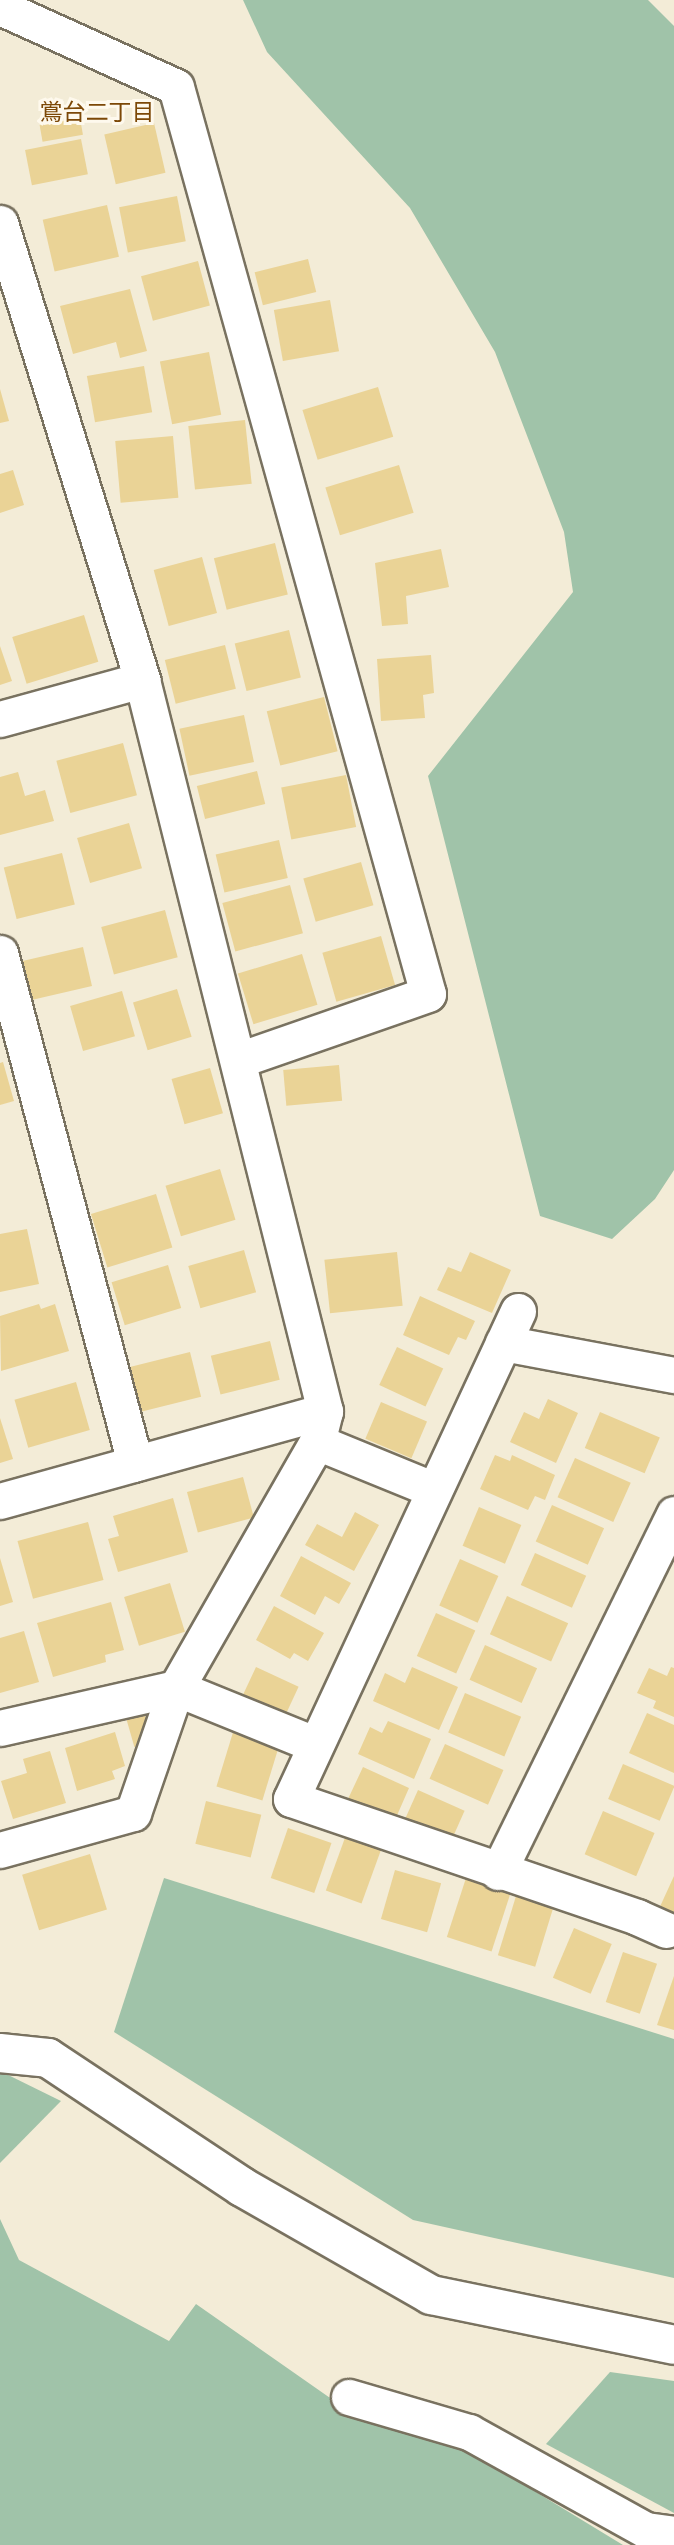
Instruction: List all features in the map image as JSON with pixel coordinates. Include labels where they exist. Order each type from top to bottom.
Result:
[{"type":"street","points":[[0,7],[176,86],[428,994],[239,1060]]},
{"type":"street","points":[[0,223],[142,680],[239,1060],[321,1427],[176,1689],[133,1813],[0,1850]]},
{"type":"street","points":[[0,719],[142,680]]},
{"type":"street","points":[[0,953],[135,1463]]},
{"type":"street","points":[[518,1311],[432,1489],[291,1799],[498,1872],[638,1917],[666,1930]]},
{"type":"street","points":[[503,1343],[674,1375]]},
{"type":"street","points":[[0,1502],[135,1463],[321,1427],[432,1489]]},
{"type":"street","points":[[498,1872],[674,1514]]},
{"type":"street","points":[[0,1728],[176,1689],[314,1744]]},
{"type":"street","points":[[0,2053],[48,2058],[242,2187],[431,2295],[674,2345]]},
{"type":"street","points":[[349,2396],[469,2432],[646,2530],[674,2534]]},
{"type":"green space","points":[[243,0],[648,0],[674,26],[674,1170],[655,1199],[612,1239],[540,1216],[428,776],[573,592],[564,532],[495,352],[410,208],[267,52]]},
{"type":"green space","points":[[164,1878],[674,2039],[674,2278],[413,2220],[114,2032]]},
{"type":"green space","points":[[0,2071],[61,2101],[0,2163]]},
{"type":"green space","points":[[0,2219],[19,2260],[169,2341],[196,2304],[343,2407],[472,2453],[623,2545],[0,2545]]},
{"type":"green space","points":[[610,2372],[674,2381],[674,2513],[546,2444]]},
{"type":"building","points":[[80,118],[83,135],[43,142],[40,125]]},
{"type":"building","points":[[154,123],[165,173],[116,184],[104,134]]},
{"type":"building","points":[[81,139],[88,174],[32,185],[25,150]]},
{"type":"building","points":[[177,196],[186,241],[128,252],[119,207]]},
{"type":"building","points":[[107,205],[119,257],[55,271],[43,220]]},
{"type":"building","points":[[308,259],[316,292],[263,305],[255,272]]},
{"type":"building","points":[[198,261],[210,305],[153,321],[141,276]]},
{"type":"building","points":[[130,289],[147,351],[120,358],[116,342],[73,354],[60,306]]},
{"type":"building","points":[[330,300],[339,351],[283,361],[274,310]]},
{"type":"building","points":[[209,352],[221,415],[172,424],[160,362]]},
{"type":"building","points":[[144,366],[152,412],[95,422],[87,376]]},
{"type":"building","points":[[378,387],[393,437],[318,460],[302,410]]},
{"type":"building","points":[[0,389],[9,421],[0,423]]},
{"type":"building","points":[[245,420],[252,484],[195,490],[188,426]]},
{"type":"building","points":[[173,436],[178,498],[121,503],[115,441]]},
{"type":"building","points":[[399,465],[414,513],[340,535],[325,488]]},
{"type":"building","points":[[13,470],[24,505],[0,513],[0,474]]},
{"type":"building","points":[[275,543],[288,594],[227,610],[214,558]]},
{"type":"building","points":[[441,549],[449,587],[406,596],[408,624],[382,626],[375,563]]},
{"type":"building","points":[[202,557],[217,613],[169,626],[154,570]]},
{"type":"building","points":[[84,615],[98,662],[27,684],[12,637]]},
{"type":"building","points":[[289,630],[301,678],[247,691],[235,644]]},
{"type":"building","points":[[225,645],[236,689],[176,704],[165,660]]},
{"type":"building","points":[[0,646],[12,681],[0,685]]},
{"type":"building","points":[[431,655],[434,693],[423,695],[425,718],[381,721],[377,659]]},
{"type":"building","points":[[324,697],[338,751],[280,766],[267,711]]},
{"type":"building","points":[[244,715],[254,762],[189,776],[179,729]]},
{"type":"building","points":[[123,743],[137,795],[70,813],[56,761]]},
{"type":"building","points":[[257,771],[265,804],[205,819],[197,786]]},
{"type":"building","points":[[18,772],[25,796],[45,790],[54,821],[0,835],[0,777]]},
{"type":"building","points":[[346,775],[356,827],[291,840],[281,788]]},
{"type":"building","points":[[129,823],[142,868],[90,883],[77,838]]},
{"type":"building","points":[[279,840],[288,878],[224,893],[216,855]]},
{"type":"building","points":[[62,853],[75,904],[17,919],[4,868]]},
{"type":"building","points":[[361,862],[373,905],[316,922],[303,879]]},
{"type":"building","points":[[290,885],[303,933],[235,951],[222,903]]},
{"type":"building","points":[[165,910],[178,957],[114,974],[101,927]]},
{"type":"building","points":[[381,936],[395,985],[336,1002],[322,953]]},
{"type":"building","points":[[83,947],[92,986],[32,1000],[23,961]]},
{"type":"building","points":[[302,954],[317,1005],[253,1024],[238,974]]},
{"type":"building","points":[[177,989],[192,1037],[148,1050],[133,1002]]},
{"type":"building","points":[[122,991],[135,1036],[83,1051],[70,1006]]},
{"type":"building","points":[[3,1062],[14,1101],[0,1105],[0,1063]]},
{"type":"building","points":[[339,1065],[342,1101],[286,1106],[283,1070]]},
{"type":"building","points":[[210,1068],[223,1113],[185,1124],[172,1079]]},
{"type":"building","points":[[220,1169],[235,1220],[181,1236],[165,1186]]},
{"type":"building","points":[[156,1194],[172,1248],[107,1267],[91,1214]]},
{"type":"building","points":[[27,1229],[39,1284],[0,1292],[0,1234]]},
{"type":"building","points":[[244,1250],[256,1292],[200,1308],[188,1266]]},
{"type":"building","points":[[397,1252],[403,1306],[330,1313],[324,1260]]},
{"type":"building","points":[[470,1252],[511,1270],[492,1313],[437,1290],[448,1267],[461,1272]]},
{"type":"building","points":[[168,1265],[181,1308],[125,1325],[112,1282]]},
{"type":"building","points":[[420,1296],[475,1321],[466,1340],[458,1337],[449,1355],[403,1335]]},
{"type":"building","points":[[39,1304],[41,1309],[55,1304],[69,1351],[1,1371],[0,1316]]},
{"type":"building","points":[[270,1341],[280,1380],[220,1395],[211,1356]]},
{"type":"building","points":[[397,1347],[443,1369],[425,1407],[379,1385]]},
{"type":"building","points":[[190,1352],[201,1397],[141,1412],[130,1367]]},
{"type":"building","points":[[76,1382],[90,1430],[28,1448],[14,1400]]},
{"type":"building","points":[[548,1399],[578,1413],[556,1463],[510,1442],[524,1412],[539,1419]]},
{"type":"building","points":[[381,1402],[427,1422],[411,1458],[365,1439]]},
{"type":"building","points":[[600,1412],[660,1437],[645,1473],[585,1448]]},
{"type":"building","points":[[0,1418],[13,1459],[0,1463]]},
{"type":"building","points":[[495,1455],[510,1461],[512,1455],[555,1475],[545,1500],[535,1496],[528,1510],[480,1489]]},
{"type":"building","points":[[575,1458],[631,1483],[613,1522],[558,1497]]},
{"type":"building","points":[[243,1477],[254,1518],[198,1533],[187,1492]]},
{"type":"building","points":[[173,1498],[188,1552],[118,1572],[108,1539],[119,1536],[113,1516]]},
{"type":"building","points":[[552,1505],[604,1528],[588,1565],[536,1542]]},
{"type":"building","points":[[479,1507],[521,1525],[505,1564],[463,1546]]},
{"type":"building","points":[[355,1512],[379,1525],[354,1571],[305,1545],[317,1524],[342,1537]]},
{"type":"building","points":[[88,1522],[104,1580],[33,1599],[17,1541]]},
{"type":"building","points":[[535,1553],[586,1576],[572,1608],[521,1585]]},
{"type":"building","points":[[301,1556],[351,1583],[339,1604],[325,1596],[315,1615],[280,1596]]},
{"type":"building","points":[[0,1558],[13,1602],[0,1606]]},
{"type":"building","points":[[460,1559],[498,1576],[478,1623],[439,1606]]},
{"type":"building","points":[[170,1583],[185,1632],[139,1646],[124,1597]]},
{"type":"building","points":[[507,1596],[568,1623],[551,1662],[490,1634]]},
{"type":"building","points":[[111,1602],[124,1650],[105,1655],[106,1662],[53,1677],[37,1623]]},
{"type":"building","points":[[274,1606],[324,1633],[308,1661],[294,1653],[290,1659],[256,1640]]},
{"type":"building","points":[[436,1613],[475,1630],[456,1673],[417,1656]]},
{"type":"building","points":[[24,1631],[39,1682],[0,1693],[0,1638]]},
{"type":"building","points":[[485,1645],[537,1668],[522,1703],[470,1680]]},
{"type":"building","points":[[256,1667],[299,1687],[282,1722],[240,1702]]},
{"type":"building","points":[[412,1667],[458,1687],[439,1730],[373,1701],[385,1673],[405,1683]]},
{"type":"building","points":[[671,1667],[674,1668],[674,1717],[653,1708],[656,1701],[637,1693],[649,1668],[667,1676]]},
{"type":"building","points":[[465,1693],[521,1717],[504,1756],[448,1733]]},
{"type":"building","points":[[143,1708],[153,1742],[134,1747],[125,1713]]},
{"type":"building","points":[[647,1713],[674,1725],[674,1773],[629,1753]]},
{"type":"building","points":[[388,1721],[431,1739],[414,1779],[358,1754],[370,1727],[382,1733]]},
{"type":"building","points":[[234,1729],[280,1743],[262,1800],[216,1786]]},
{"type":"building","points":[[115,1732],[125,1766],[112,1771],[115,1779],[77,1791],[65,1748]]},
{"type":"building","points":[[445,1744],[503,1770],[488,1805],[430,1779]]},
{"type":"building","points":[[50,1751],[66,1803],[13,1819],[1,1781],[27,1773],[23,1759]]},
{"type":"building","points":[[623,1764],[674,1786],[660,1821],[608,1799]]},
{"type":"building","points":[[363,1767],[409,1788],[395,1820],[349,1811],[353,1801],[348,1799]]},
{"type":"building","points":[[418,1790],[465,1811],[450,1843],[404,1822]]},
{"type":"building","points":[[206,1801],[261,1815],[251,1857],[195,1844]]},
{"type":"building","points":[[603,1811],[655,1833],[636,1876],[585,1854]]},
{"type":"building","points":[[288,1828],[331,1843],[314,1893],[271,1878]]},
{"type":"building","points":[[346,1835],[382,1848],[362,1903],[326,1890]]},
{"type":"building","points":[[90,1854],[107,1909],[39,1930],[22,1875]]},
{"type":"building","points":[[395,1870],[441,1883],[427,1932],[381,1919]]},
{"type":"building","points":[[674,1876],[674,1918],[658,1911]]},
{"type":"building","points":[[466,1878],[511,1893],[492,1951],[447,1937]]},
{"type":"building","points":[[516,1896],[553,1907],[535,1967],[498,1955]]},
{"type":"building","points":[[574,1928],[612,1944],[591,1994],[553,1978]]},
{"type":"building","points":[[623,1952],[657,1964],[640,2014],[606,2002]]},
{"type":"building","points":[[674,1976],[674,2030],[657,2025]]},
{"type":"district","name":"鴬台二丁目","points":[[97,112]]}]
